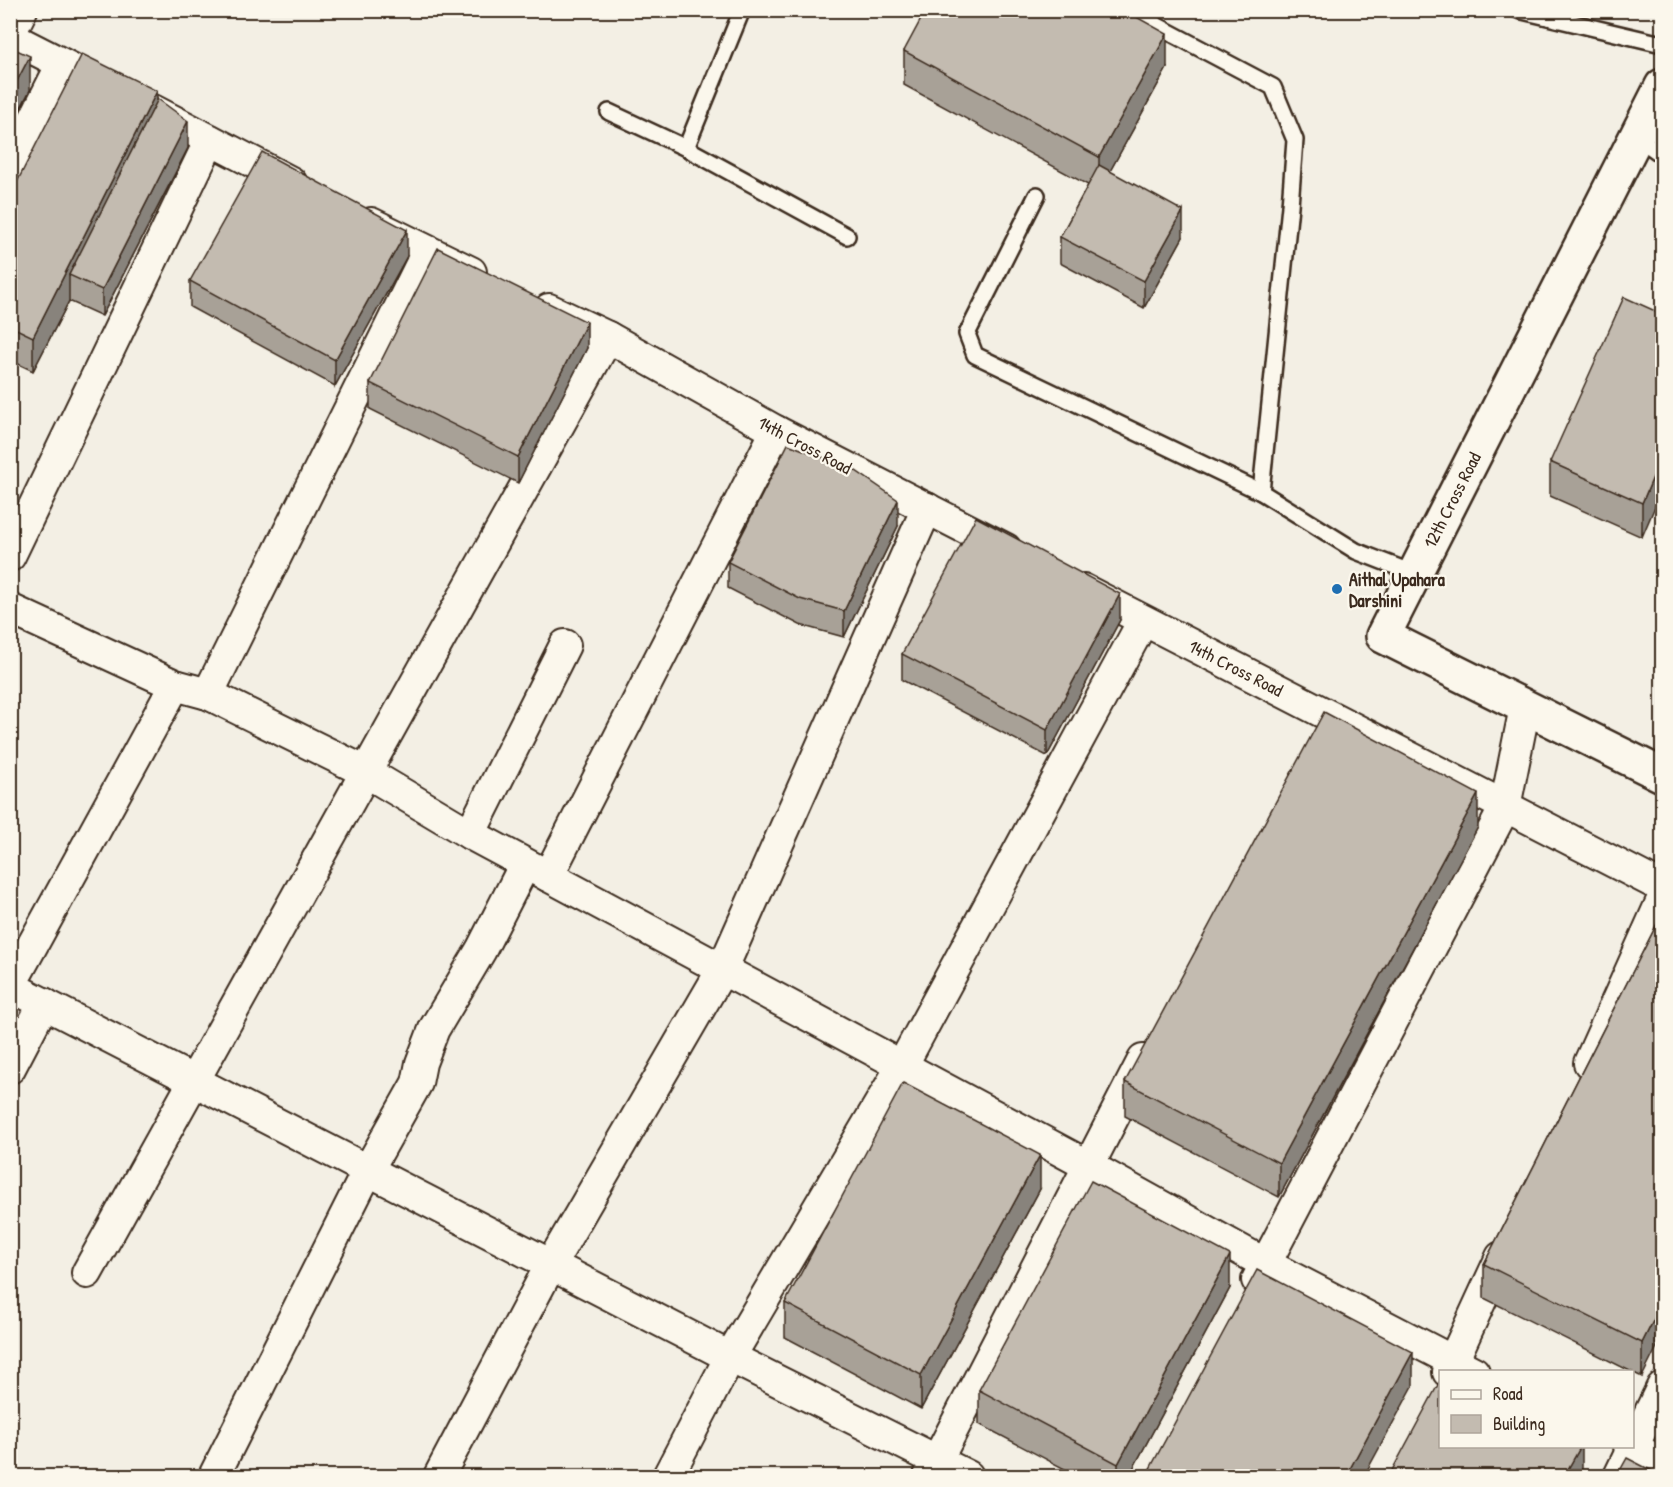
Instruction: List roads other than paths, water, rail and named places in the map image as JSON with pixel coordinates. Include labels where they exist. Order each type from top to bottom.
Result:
[{"type":"street","points":[[22,10],[10,36],[313,193]]},
{"type":"street","points":[[10,167],[62,64]]},
{"type":"street","name":"12th Cross Road","points":[[1662,86],[1650,146],[1414,574],[1383,636],[1662,775]]},
{"type":"street","points":[[10,556],[210,140]]},
{"type":"street","points":[[344,209],[491,282]]},
{"type":"street","points":[[208,694],[427,252]]},
{"type":"street","name":"14th Cross Road","points":[[523,297],[608,337],[776,430],[1030,562]]},
{"type":"street","points":[[87,1273],[608,337]]},
{"type":"street","points":[[214,1476],[368,1170],[417,1083],[421,1063],[434,1029],[482,950],[537,870],[776,430]]},
{"type":"street","points":[[439,1476],[550,1264],[722,970],[927,508]]},
{"type":"street","name":"14th Cross Road","points":[[1061,578],[1143,621],[1318,723],[1505,807],[1662,887]]},
{"type":"street","points":[[10,609],[175,686],[208,694],[366,772],[470,834],[1089,1166],[1266,1264],[1439,1370]]},
{"type":"street","points":[[668,1476],[730,1357],[902,1066],[1143,621]]},
{"type":"street","points":[[470,834],[565,645]]},
{"type":"street","points":[[175,686],[10,986],[730,1357],[933,1469],[968,1476]]},
{"type":"street","points":[[1244,1306],[1505,807],[1525,707]]},
{"type":"street","points":[[1580,1082],[1662,900]]},
{"type":"street","points":[[10,1068],[44,1003]]},
{"type":"street","points":[[933,1469],[1154,1039]]},
{"type":"street","points":[[1453,1370],[1512,1233]]},
{"type":"street","points":[[1634,1442],[1662,1387]]},
{"type":"street","points":[[1619,1476],[1631,1448],[1662,1462]]},
{"type":"lane","points":[[686,148],[742,10]]},
{"type":"lane","points":[[1518,10],[1662,44]]},
{"type":"lane","points":[[1137,15],[1273,87],[1295,140],[1262,492]]},
{"type":"lane","points":[[609,112],[686,148],[847,236]]},
{"type":"lane","points":[[1037,195],[967,334],[975,355],[1262,492],[1356,551],[1414,574]]},
{"type":"place","name":"Aithal Upahara Darshini","points":[[1337,589]]}]
